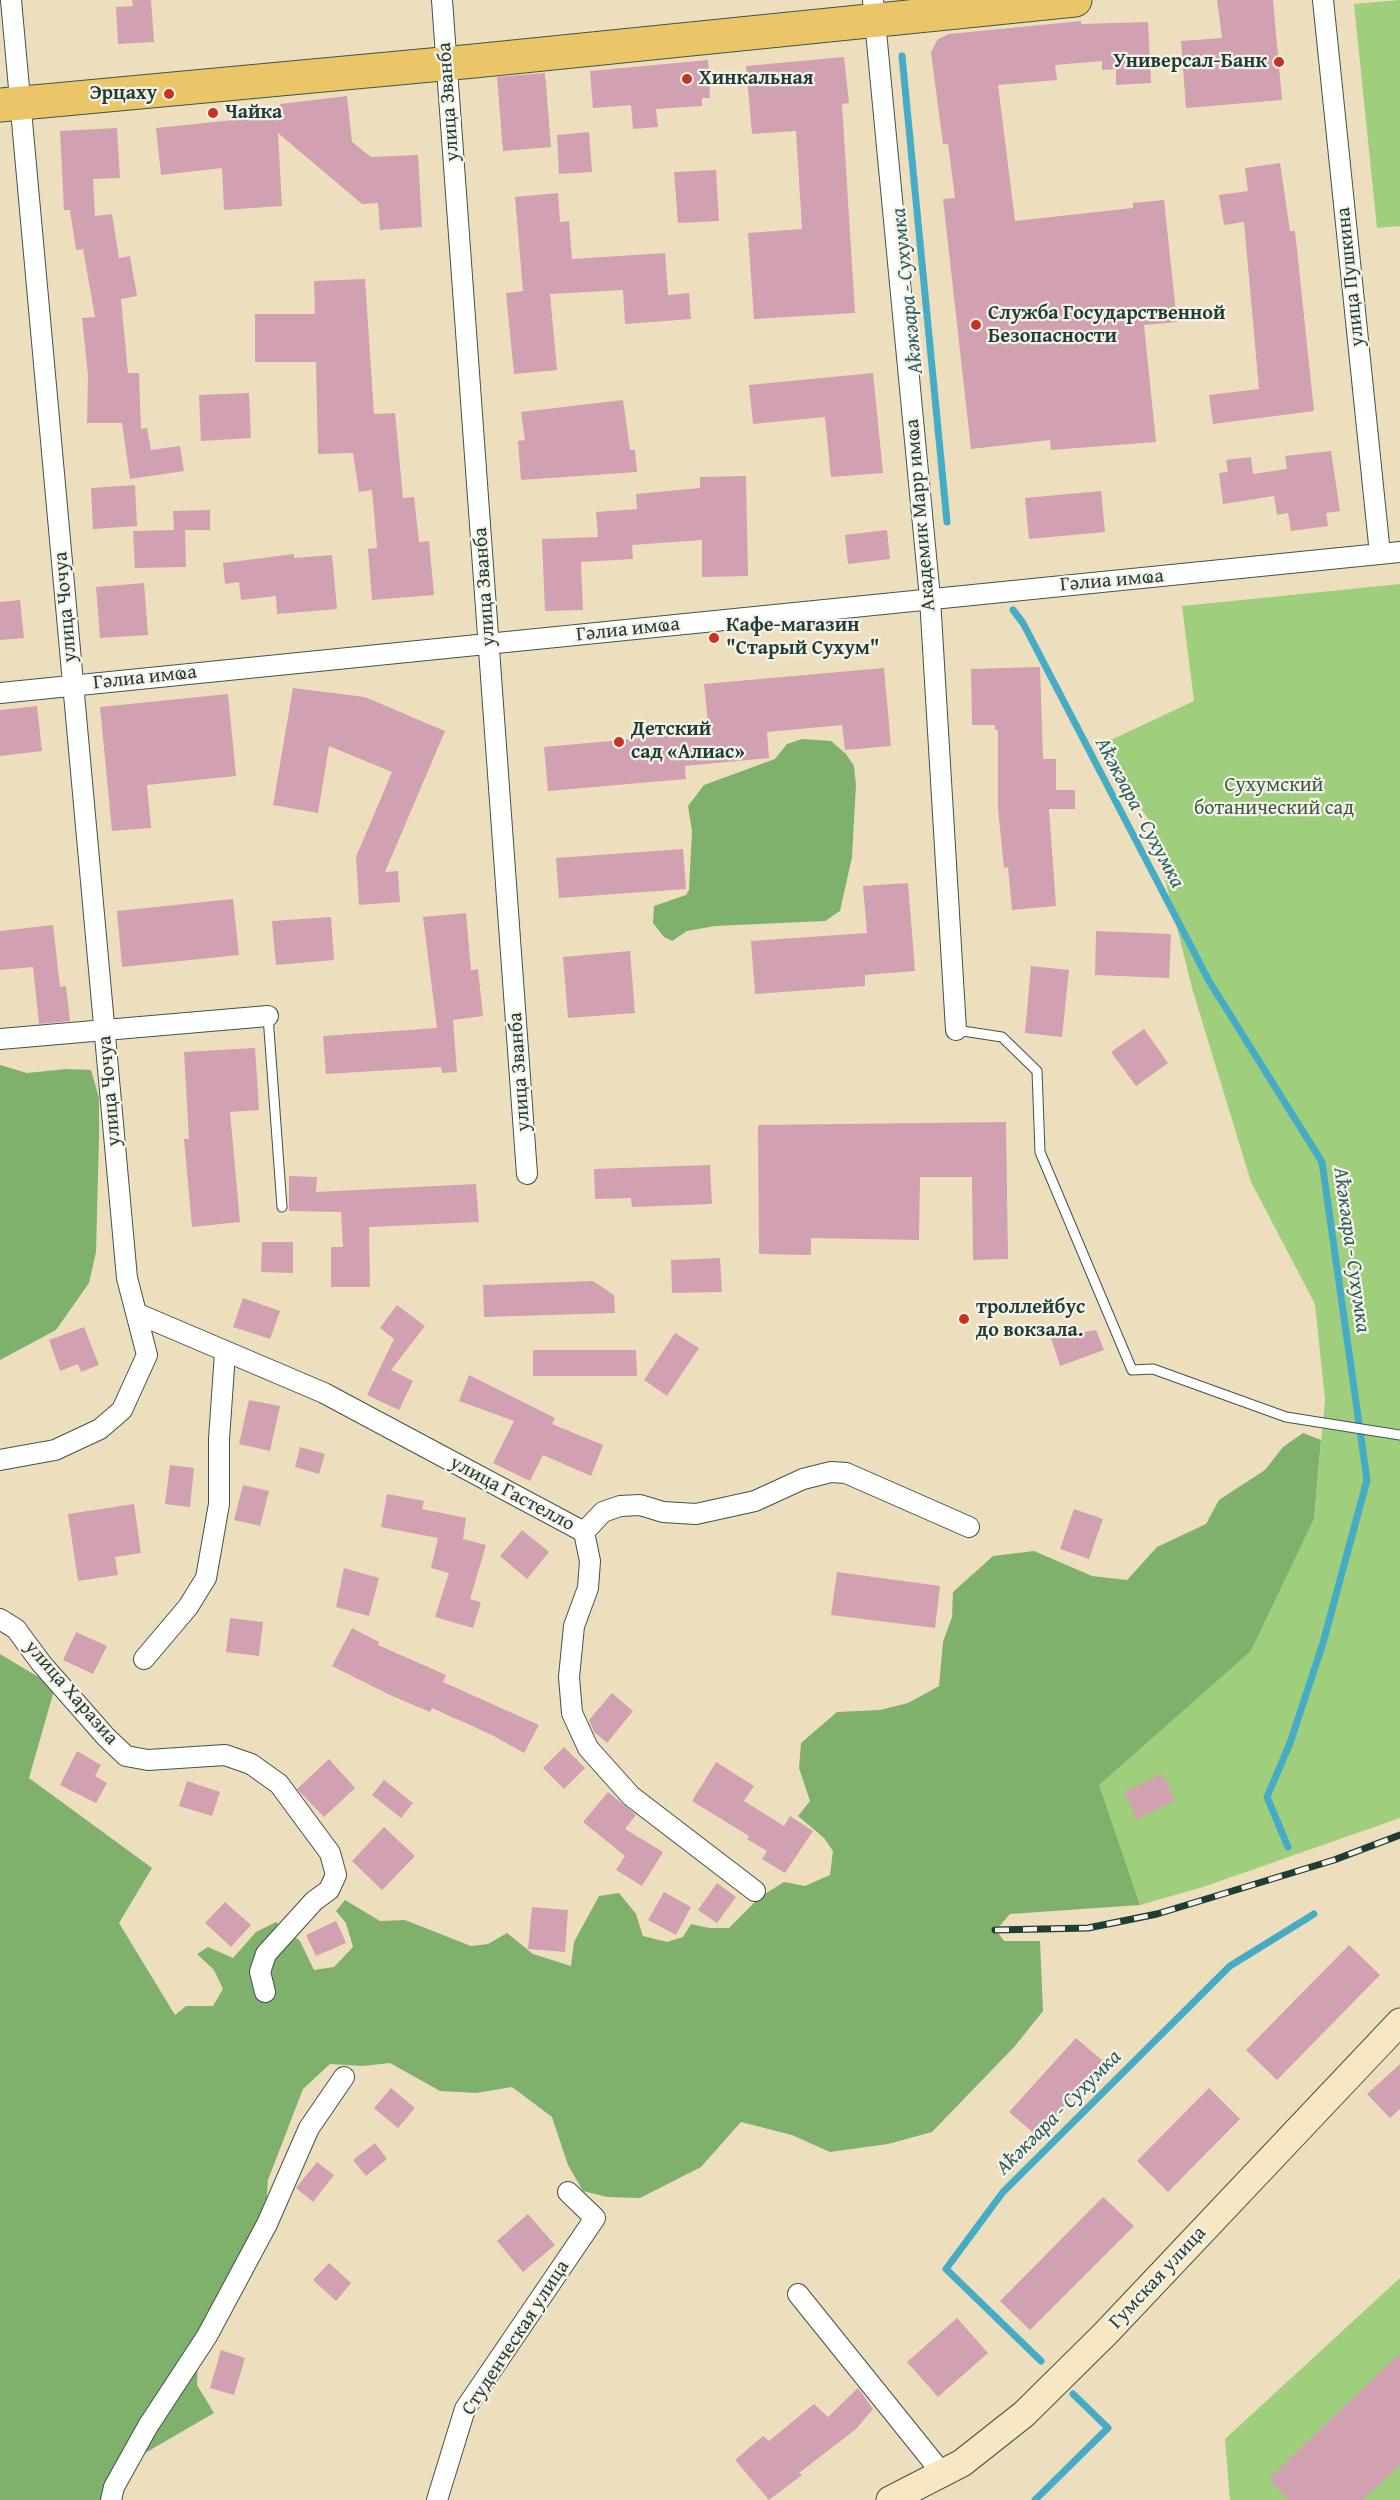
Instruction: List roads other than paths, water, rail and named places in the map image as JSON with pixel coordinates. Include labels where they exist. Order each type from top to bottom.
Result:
[{"type":"highway","points":[[10,104],[446,63],[874,10],[1075,0]]},
{"type":"street","name":"улица Чочуа","points":[[0,1460],[55,1450],[100,1429],[122,1410],[147,1355],[127,1278],[74,686],[10,104],[11,0]]},
{"type":"street","name":"улица Званба","points":[[442,0],[527,1174]]},
{"type":"street","name":"улица Пушкина","points":[[1323,0],[1380,554]]},
{"type":"street","name":"Академик Марр имҩа","points":[[874,10],[930,598],[956,1030]]},
{"type":"street","name":"Гәлиа имҩа","points":[[0,693],[1400,552]]},
{"type":"street","points":[[0,1039],[268,1016]]},
{"type":"street","name":"улица Гастелло","points":[[136,1313],[225,1353],[324,1393],[584,1532],[590,1561],[588,1588],[574,1626],[568,1677],[572,1713],[588,1748],[632,1796],[755,1891]]},
{"type":"street","points":[[144,1659],[188,1607],[206,1578],[219,1504],[219,1439],[225,1353]]},
{"type":"street","points":[[584,1532],[603,1512],[620,1506],[640,1505],[663,1512],[696,1514],[755,1500],[803,1479],[831,1472],[846,1473],[969,1527]]},
{"type":"street","name":"улица Харазиа","points":[[0,1619],[16,1629],[41,1663],[106,1737],[126,1756],[148,1760],[225,1755],[251,1764],[279,1785],[330,1853],[336,1875],[329,1890],[314,1900],[266,1953],[260,1972],[265,1992]]},
{"type":"street","name":"Гумская улица","points":[[890,2500],[962,2463],[1024,2414],[1105,2334],[1400,2022]]},
{"type":"street","points":[[111,2500],[114,2487],[148,2426],[207,2336],[267,2224],[309,2128],[344,2077]]},
{"type":"street","name":"Студенческая улица","points":[[437,2500],[465,2409],[595,2218],[568,2192]]},
{"type":"street","points":[[798,2294],[942,2473]]},
{"type":"lane","points":[[268,1016],[282,1207]]},
{"type":"lane","points":[[956,1030],[1002,1037],[1036,1071],[1040,1152],[1132,1370],[1153,1370],[1286,1417],[1400,1435]]},
{"type":"waterway","name":"Аҟәкәара - Сухумка","points":[[902,56],[947,522]]},
{"type":"waterway","name":"Аҟәкәара - Сухумка","points":[[1013,610],[1023,623],[1209,981],[1322,1162],[1367,1480],[1323,1643],[1290,1743],[1267,1797],[1288,1847]]},
{"type":"waterway","name":"Аҟәкәара - Сухумка","points":[[1041,2361],[946,2269],[1003,2192],[1230,1966],[1314,1914]]},
{"type":"waterway","name":"Аҟәкәара - Сухумка","points":[[1035,2500],[1108,2428],[1073,2394]]},
{"type":"railway","points":[[995,1930],[1088,1928],[1157,1914],[1334,1860],[1400,1835]]},
{"type":"place","name":"Универсал-Банк","points":[[1279,62]]},
{"type":"place","name":"Хинкальная","points":[[687,79]]},
{"type":"place","name":"Эрцаху","points":[[169,94]]},
{"type":"place","name":"Чайка","points":[[213,113]]},
{"type":"place","name":"Служба Государственной Безопасности","points":[[976,325]]},
{"type":"place","name":"Кафе-магазин \"Старый Сухум\"","points":[[714,638]]},
{"type":"place","name":"Детский сад «Алиас»","points":[[619,742]]},
{"type":"place","name":"троллейбус до вокзала.","points":[[964,1319]]},
{"type":"park label","name":"Сухумский ботанический сад","points":[[1274,798]]}]
